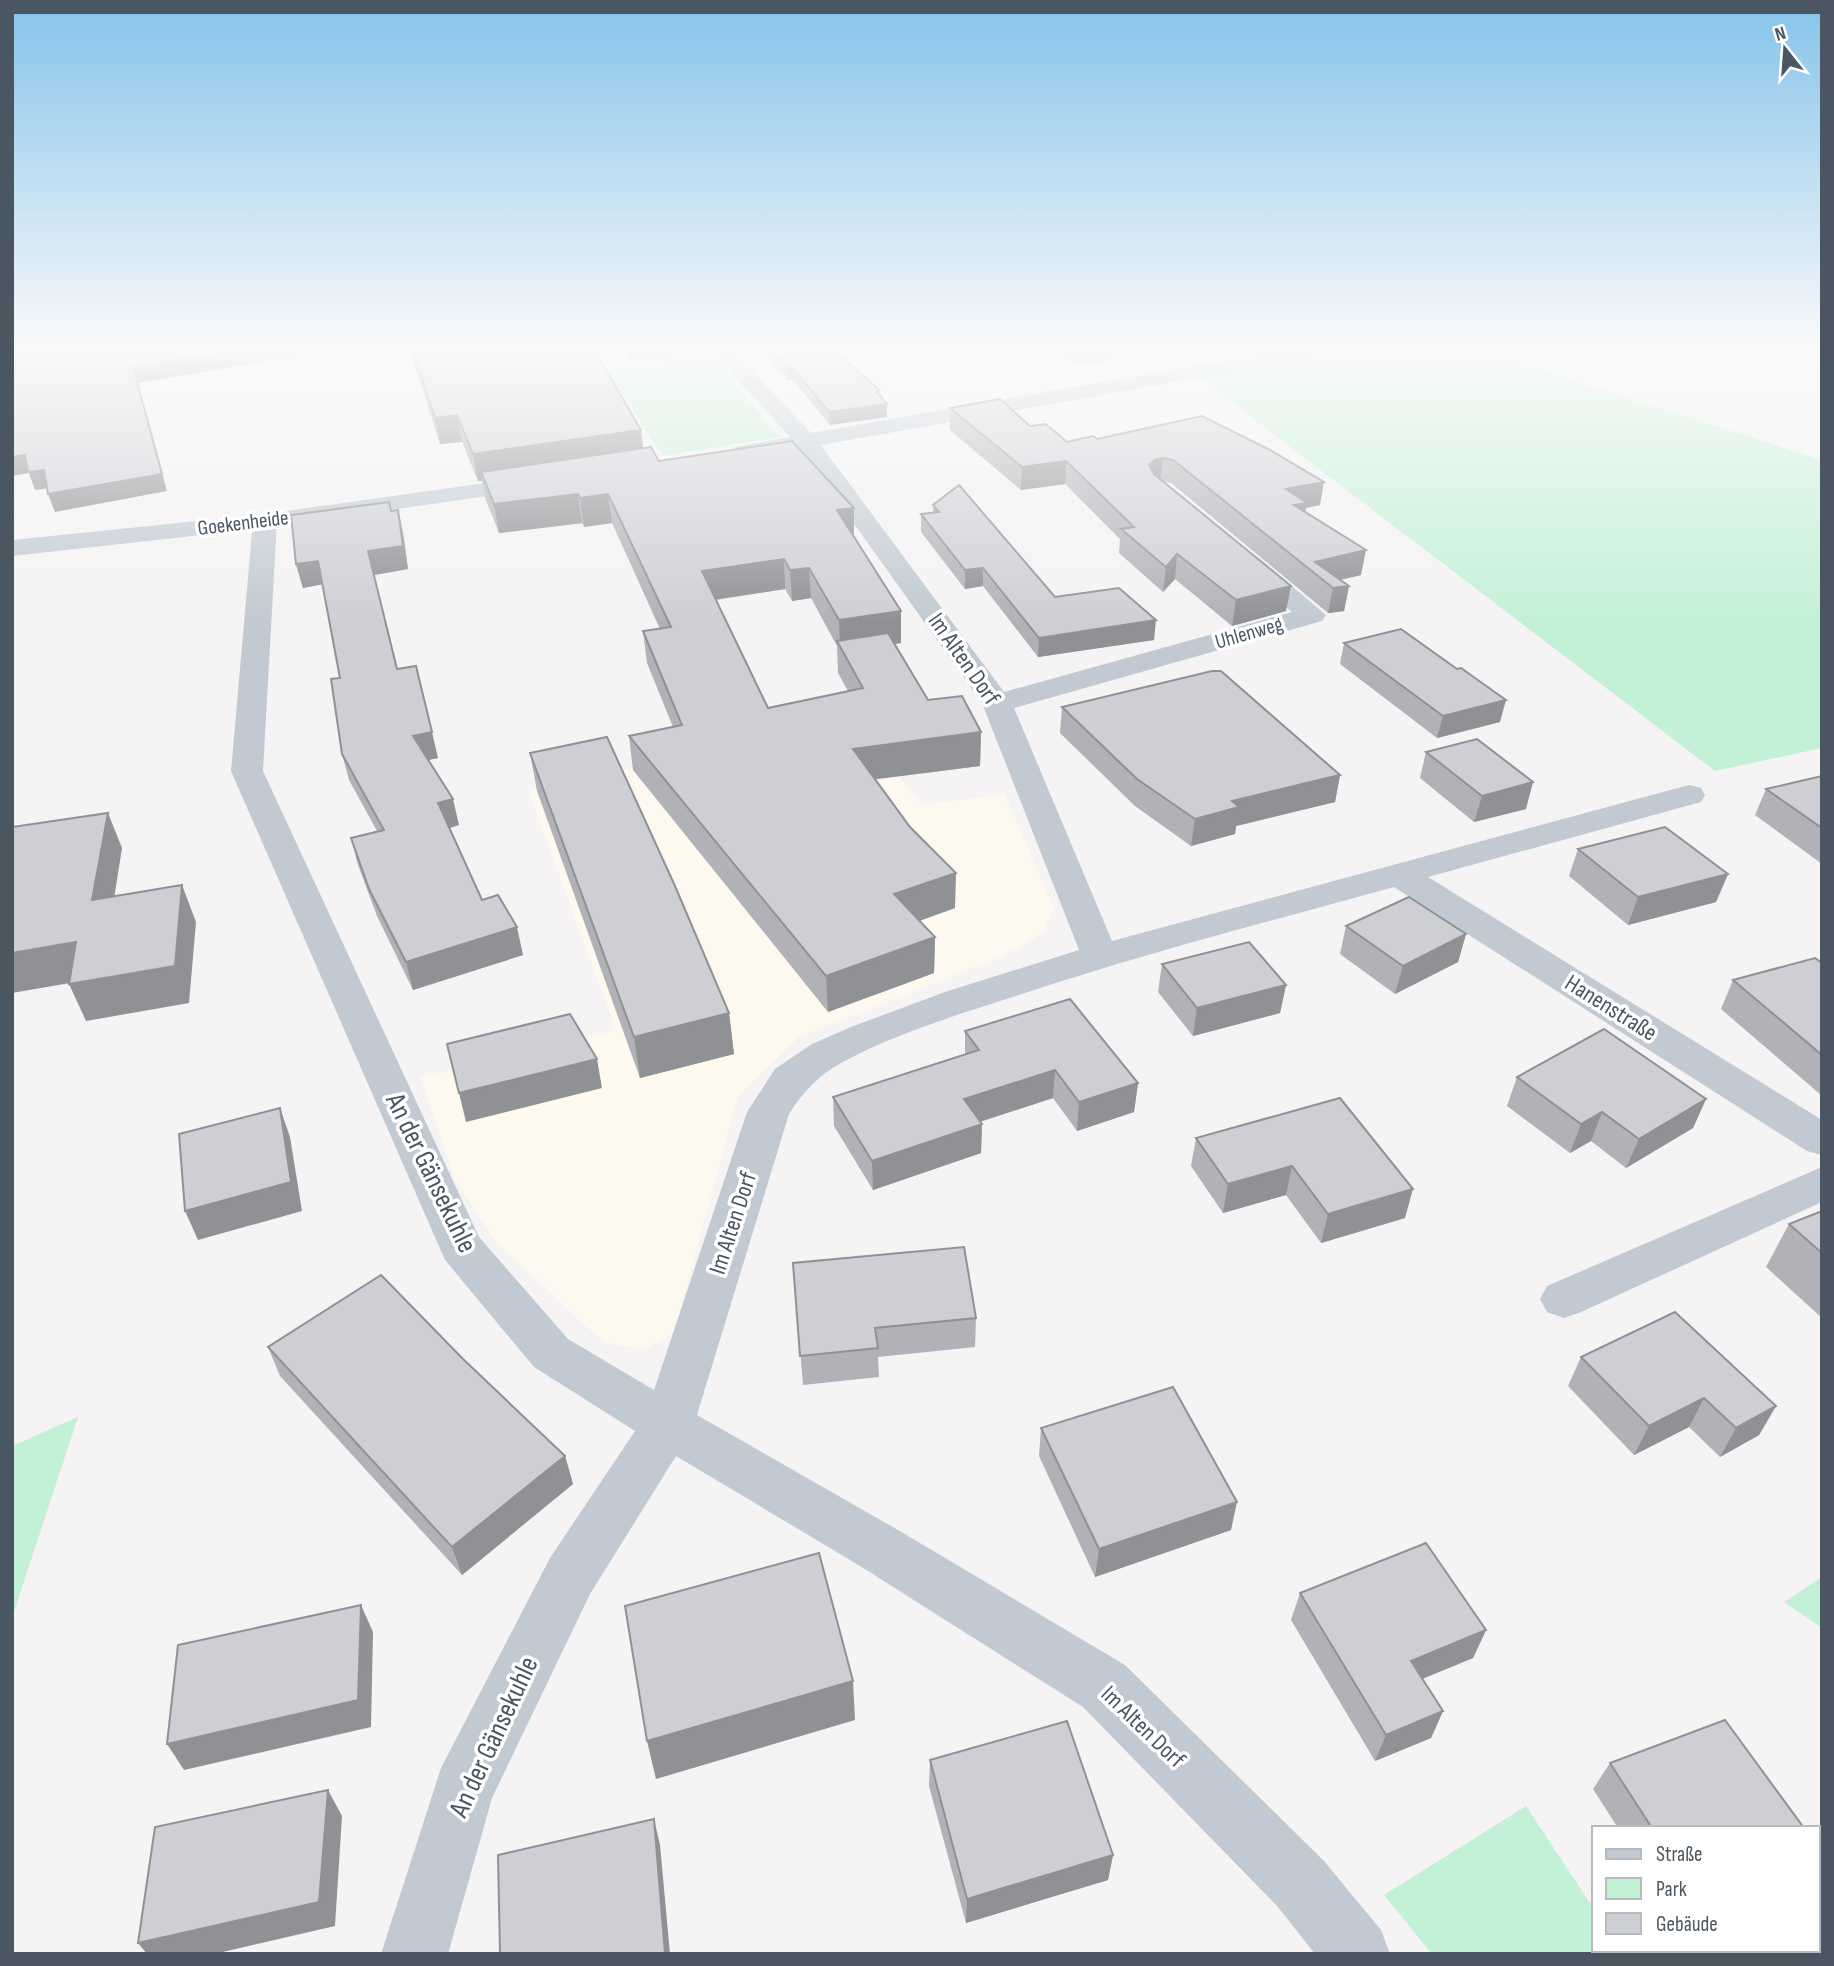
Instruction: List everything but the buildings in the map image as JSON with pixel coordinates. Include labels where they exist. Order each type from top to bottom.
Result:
[{"type":"street","points":[[723,455],[813,440]]},
{"type":"street","name":"Im Alten Dorf","points":[[806,441],[998,703],[1100,956],[959,1001],[865,1036],[826,1054],[790,1079],[768,1112],[668,1425],[879,1548],[1104,1686],[1301,1884],[1357,1954]]},
{"type":"street","name":"Goekenheide","points":[[12,548],[265,521],[558,480]]},
{"type":"street","name":"An der Gänsekuhle","points":[[265,521],[247,771],[461,1247],[551,1353],[668,1425],[570,1576],[463,1790],[414,1954]]},
{"type":"street","name":"Uhlenweg","points":[[998,703],[1312,615],[1231,548]]},
{"type":"street","points":[[1100,956],[1401,876],[1689,795]]},
{"type":"street","name":"Hanenstraße","points":[[1401,876],[1822,1140]]},
{"type":"street","points":[[1564,1299],[1822,1183]]},
{"type":"shaded area","points":[[833,725],[889,764],[922,805],[1005,794],[1054,908],[1042,934],[1004,956],[799,1037],[738,1097],[674,1333],[646,1349],[604,1343],[496,1242],[454,1178],[420,1077],[616,1030],[528,790]]},
{"type":"green space","points":[[652,440],[763,440],[663,456]]},
{"type":"green space","points":[[1281,440],[1759,440],[1822,460],[1822,748],[1715,771]]},
{"type":"green space","points":[[78,1417],[12,1618],[12,1446]]},
{"type":"green space","points":[[1822,1577],[1822,1628],[1784,1602]]},
{"type":"green space","points":[[1526,1806],[1592,1906],[1592,1952],[1625,1954],[1432,1954],[1384,1895]]}]
